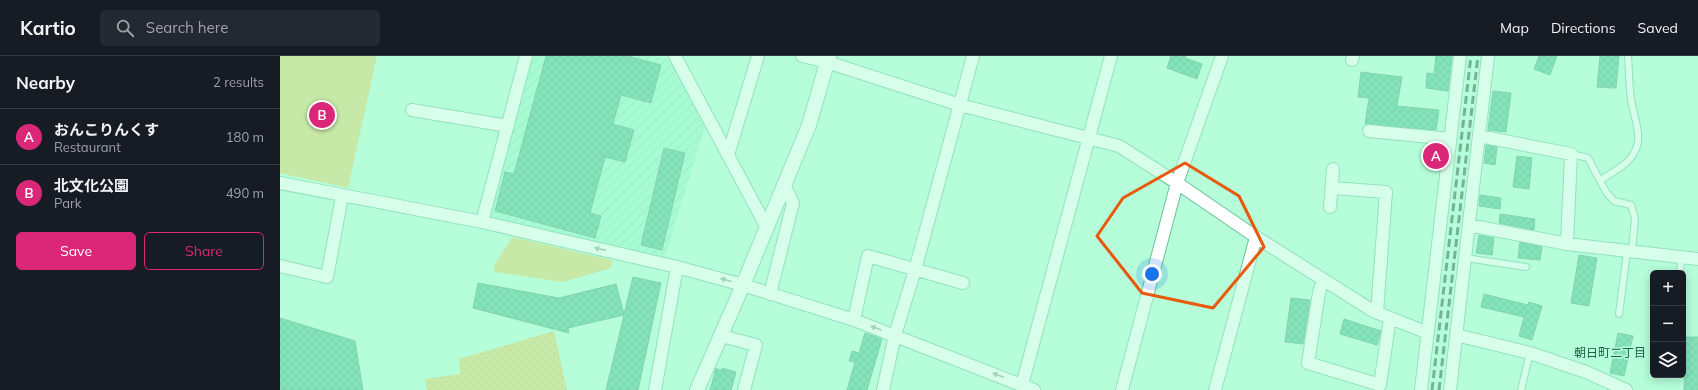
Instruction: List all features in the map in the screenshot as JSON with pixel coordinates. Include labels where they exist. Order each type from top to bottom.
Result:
[{"type":"street","points":[[482,222],[526,56]]},
{"type":"street","points":[[673,56],[728,155],[766,228]]},
{"type":"street","points":[[728,155],[758,56]]},
{"type":"street","points":[[802,56],[828,59],[960,105],[1119,146],[1323,280],[1377,312],[1428,333]]},
{"type":"street","points":[[883,390],[895,335],[915,270],[973,56]]},
{"type":"street","points":[[1022,385],[1111,56]]},
{"type":"street","points":[[1122,390],[1177,183],[1222,56]]},
{"type":"street","points":[[1421,390],[1460,56]]},
{"type":"street","points":[[1450,390],[1488,56]]},
{"type":"street","points":[[697,390],[810,125],[828,59]]},
{"type":"street","points":[[412,110],[508,126]]},
{"type":"street","points":[[1369,131],[1450,139]]},
{"type":"street","points":[[1480,136],[1571,154],[1567,244]]},
{"type":"street","points":[[1330,207],[1333,168]]},
{"type":"street","points":[[280,183],[482,222],[677,267],[743,285],[854,320],[1034,390]]},
{"type":"street","points":[[770,294],[793,203],[784,185]]},
{"type":"street","points":[[1332,188],[1386,192],[1377,312]]},
{"type":"street","points":[[280,266],[327,277],[342,196]]},
{"type":"street","points":[[1469,225],[1567,244],[1698,259]]},
{"type":"street","points":[[1215,390],[1256,237]]},
{"type":"street","points":[[854,320],[868,256],[963,283]]},
{"type":"street","points":[[655,390],[677,267]]},
{"type":"street","points":[[1323,280],[1319,293],[1308,363],[1380,385],[1390,318]]},
{"type":"street","points":[[1456,335],[1530,353],[1586,372],[1621,389]]},
{"type":"street","points":[[721,336],[756,344],[744,390]]},
{"type":"lane","points":[[1601,180],[1625,164],[1634,154],[1637,146],[1639,134],[1631,100],[1628,56]]},
{"type":"lane","points":[[1571,154],[1588,158],[1606,192],[1614,201],[1631,205],[1635,218],[1619,314]]},
{"type":"lane","points":[[1680,270],[1681,257]]},
{"type":"lane","points":[[1466,258],[1526,267]]},
{"type":"lane","points":[[1521,390],[1530,353]]},
{"type":"highlighted area","points":[[1185,163],[1239,196],[1264,247],[1213,308],[1142,293],[1097,236],[1123,198]]},
{"type":"shaded area","points":[[280,56],[377,56],[348,188],[280,173]]},
{"type":"shaded area","points":[[530,56],[656,56],[682,62],[709,114],[664,260],[490,218]]},
{"type":"shaded area","points":[[512,237],[612,260],[611,268],[563,282],[494,272],[495,264]]},
{"type":"shaded area","points":[[554,331],[567,390],[427,390],[425,379],[460,374],[459,359]]},
{"type":"building","points":[[546,56],[628,56],[661,65],[651,103],[621,95],[613,124],[634,130],[625,162],[605,157],[590,213],[601,216],[595,238],[495,211],[505,172],[514,174]]},
{"type":"building","points":[[1171,56],[1186,56],[1185,58],[1202,64],[1197,79],[1167,68]]},
{"type":"building","points":[[1436,56],[1452,56],[1448,91],[1426,88],[1427,73],[1434,74]]},
{"type":"building","points":[[1539,56],[1557,56],[1550,75],[1534,69]]},
{"type":"building","points":[[1600,56],[1619,56],[1616,88],[1597,87]]},
{"type":"building","points":[[1361,72],[1402,77],[1397,106],[1439,110],[1436,130],[1365,124],[1369,98],[1358,97]]},
{"type":"building","points":[[1493,91],[1511,93],[1506,132],[1488,130]]},
{"type":"building","points":[[1486,145],[1497,147],[1495,165],[1484,163]]},
{"type":"building","points":[[664,148],[685,153],[662,250],[641,245]]},
{"type":"building","points":[[1517,156],[1532,158],[1529,189],[1513,187]]},
{"type":"building","points":[[1480,195],[1501,198],[1500,209],[1479,206]]},
{"type":"building","points":[[1500,214],[1535,219],[1534,230],[1499,223]]},
{"type":"building","points":[[1479,235],[1494,238],[1492,255],[1476,253]]},
{"type":"building","points":[[1520,242],[1542,247],[1540,260],[1518,258]]},
{"type":"building","points":[[1579,255],[1597,258],[1589,306],[1571,303]]},
{"type":"building","points":[[633,277],[661,283],[638,390],[606,390],[624,315],[568,328],[569,333],[473,308],[478,283],[559,298],[616,284],[624,314]]},
{"type":"building","points":[[1484,294],[1528,305],[1529,302],[1542,306],[1532,340],[1519,336],[1524,317],[1481,307]]},
{"type":"building","points":[[1291,298],[1310,300],[1303,344],[1285,342]]},
{"type":"building","points":[[280,318],[355,341],[363,390],[280,390]]},
{"type":"building","points":[[1344,319],[1381,331],[1377,345],[1340,334]]},
{"type":"building","points":[[865,333],[882,339],[867,390],[847,390],[855,362],[849,361],[852,351],[859,353]]},
{"type":"building","points":[[1618,333],[1633,336],[1624,376],[1610,373]]},
{"type":"building","points":[[1686,337],[1698,337],[1698,390],[1684,390],[1684,378],[1686,378]]},
{"type":"building","points":[[716,368],[721,371],[722,368],[736,372],[731,390],[710,390]]},
{"type":"railway","points":[[1432,390],[1471,56]]},
{"type":"railway","points":[[1439,390],[1478,56]]},
{"type":"place","name":"北文化公園","points":[[322,115]]},
{"type":"place","name":"おんこりんくす","points":[[1436,156]]},
{"type":"district","name":"朝日町二丁目","points":[[1610,352]]}]
